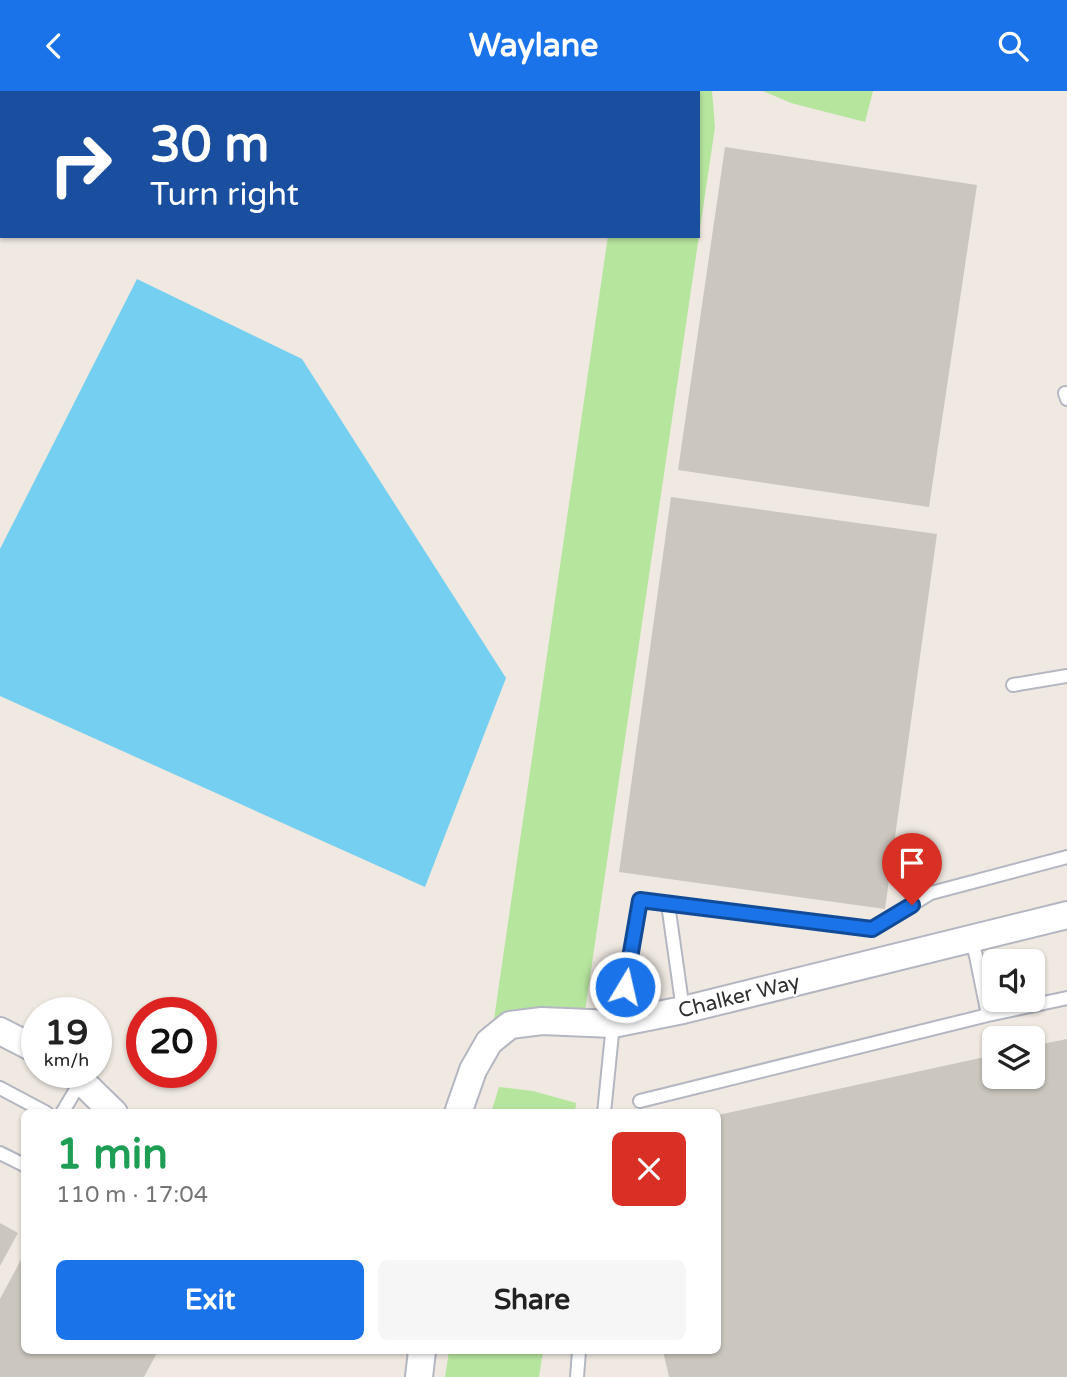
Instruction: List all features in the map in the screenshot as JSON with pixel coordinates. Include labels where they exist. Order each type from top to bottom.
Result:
[{"type":"street","name":"Chalker Way","points":[[459,1109],[473,1070],[489,1042],[510,1024],[542,1021],[613,1024],[683,1010],[1067,915]]},
{"type":"street","points":[[0,1031],[21,1042]]},
{"type":"street","points":[[88,1088],[110,1109]]},
{"type":"street","points":[[419,1377],[422,1354]]},
{"type":"lane","points":[[1013,685],[1067,676]]},
{"type":"lane","points":[[625,987],[640,900],[872,929],[931,893],[1067,857]]},
{"type":"lane","points":[[668,904],[683,1010]]},
{"type":"lane","points":[[971,939],[988,1015]]},
{"type":"lane","points":[[640,1101],[1067,998]]},
{"type":"lane","points":[[604,1109],[613,1024]]},
{"type":"lane","points":[[0,1087],[40,1109]]},
{"type":"lane","points":[[64,1109],[72,1088]]},
{"type":"lane","points":[[0,1153],[21,1164]]},
{"type":"lane","points":[[576,1377],[579,1354]]},
{"type":"green space","points":[[700,91],[712,91],[715,127],[700,229]]},
{"type":"green space","points":[[763,91],[873,91],[865,122],[791,103]]},
{"type":"green space","points":[[608,238],[699,238],[585,1011],[493,1026]]},
{"type":"green space","points":[[499,1087],[533,1091],[576,1103],[575,1109],[492,1109]]},
{"type":"green space","points":[[449,1354],[543,1354],[539,1377],[445,1377]]},
{"type":"water","points":[[137,279],[302,359],[506,678],[425,887],[0,696],[0,549]]},
{"type":"building","points":[[725,147],[977,185],[929,507],[678,470]]},
{"type":"building","points":[[671,497],[937,534],[885,909],[619,872]]},
{"type":"building","points":[[1067,1039],[1067,1377],[669,1377],[664,1354],[721,1354],[721,1114],[982,1058],[982,1089],[1045,1089],[1045,1043]]},
{"type":"building","points":[[0,1223],[18,1233],[0,1266]]},
{"type":"building","points":[[21,1260],[21,1354],[156,1354],[144,1377],[0,1377],[0,1299]]},
{"type":"route","points":[[625,987],[640,900],[872,929],[912,905]]}]
